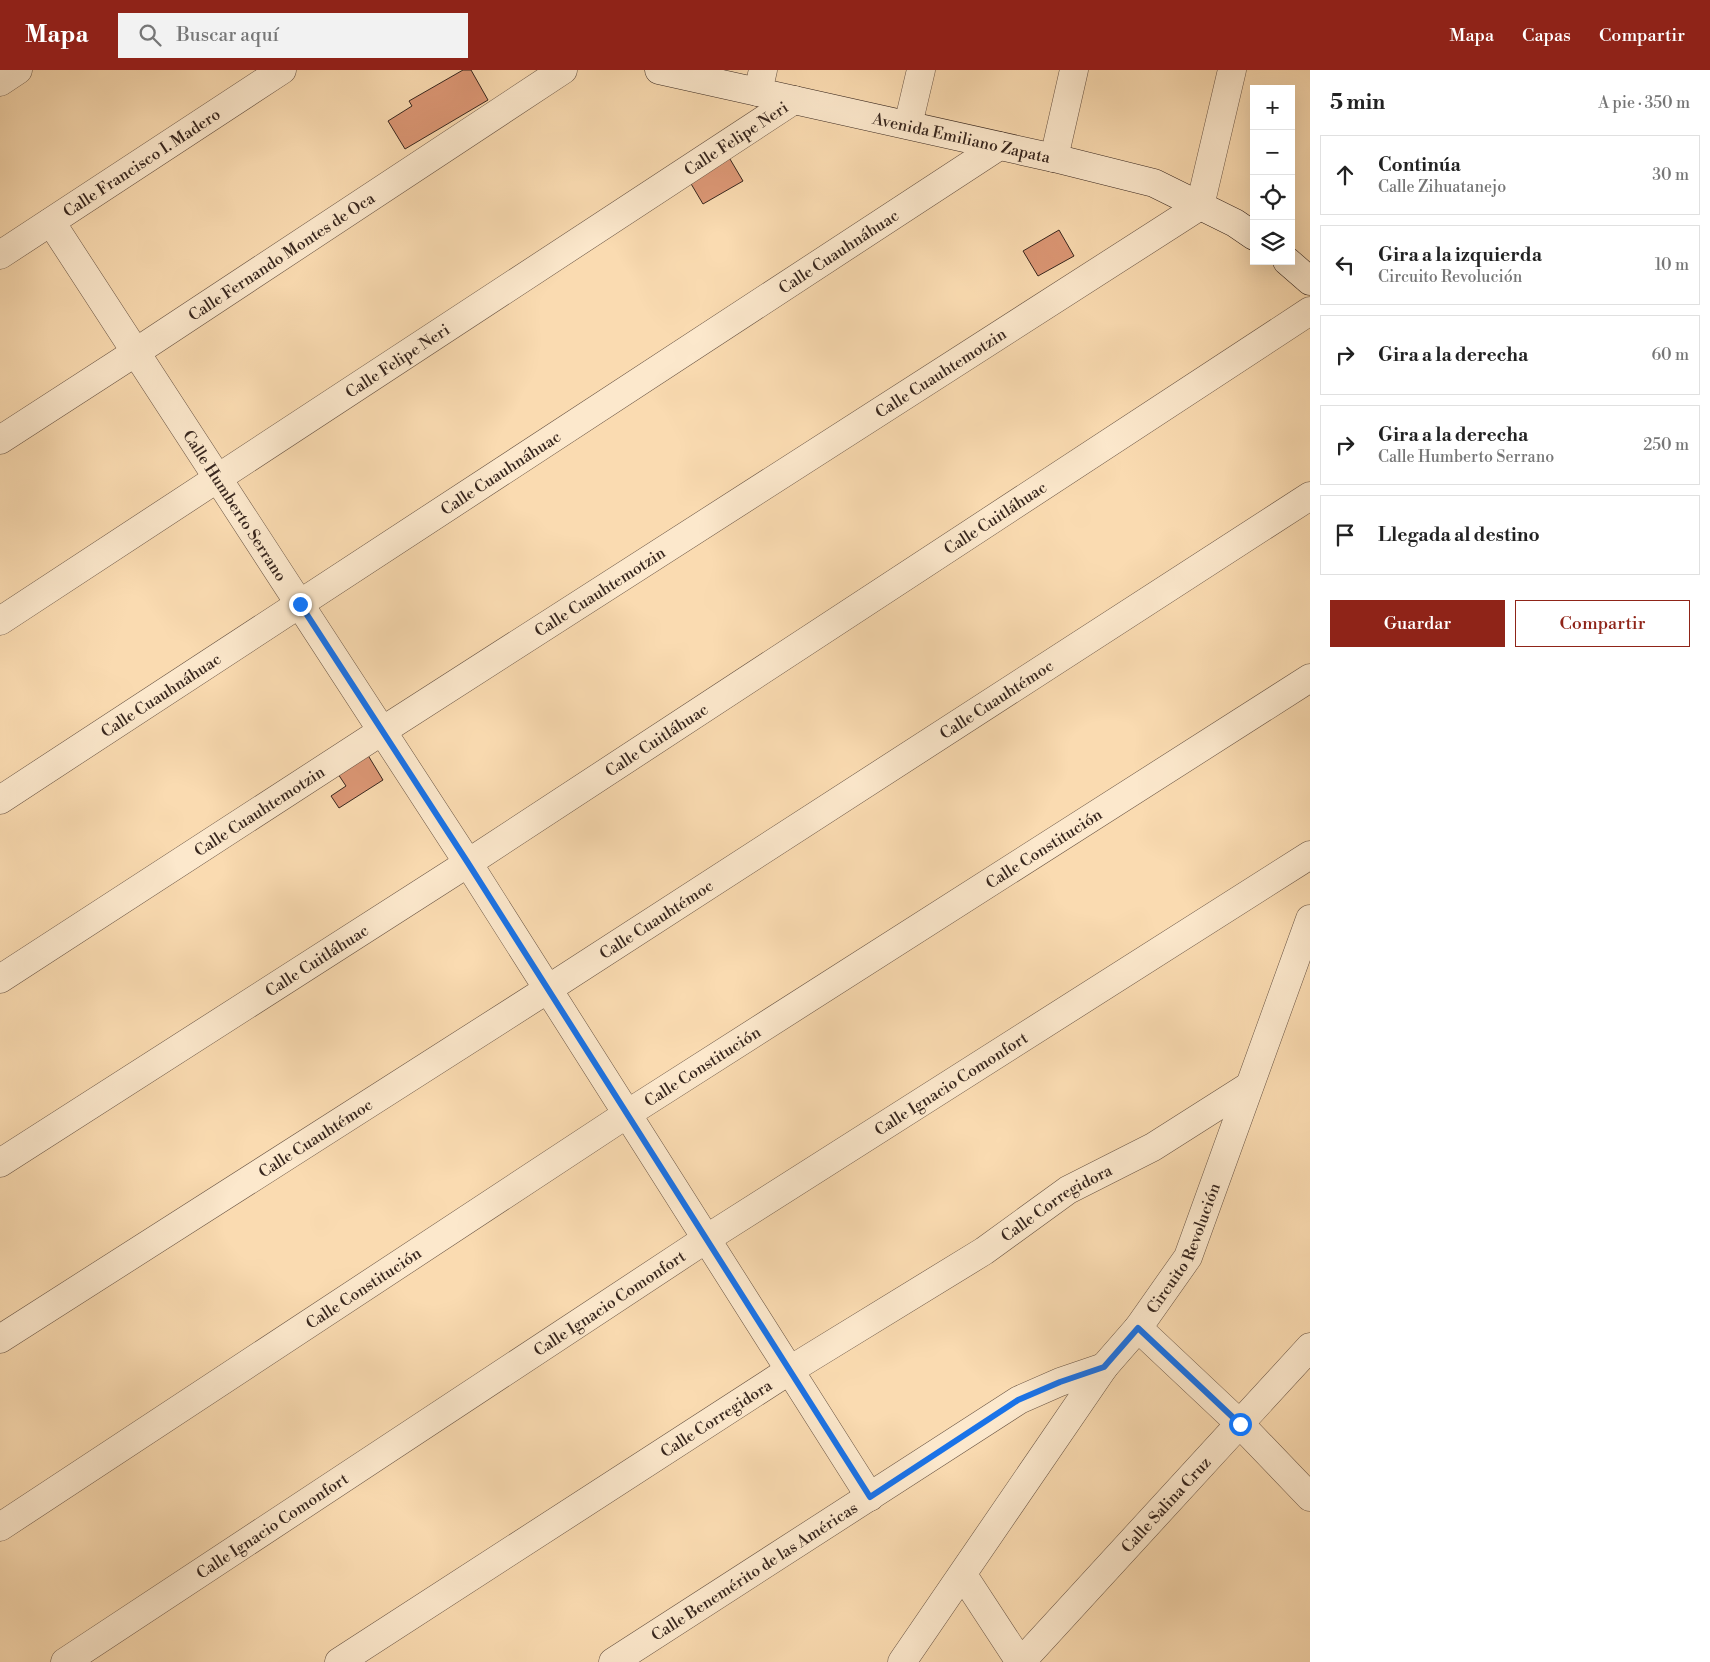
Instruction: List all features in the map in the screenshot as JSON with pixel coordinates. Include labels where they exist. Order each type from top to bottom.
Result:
[{"type":"street","points":[[0,82],[18,70]]},
{"type":"street","name":"Calle Francisco I. Madero","points":[[0,255],[282,70]]},
{"type":"street","name":"Calle Fernando Montes de Oca","points":[[0,440],[563,70]]},
{"type":"street","name":"Avenida Emiliano Zapata","points":[[659,70],[761,81],[794,100],[1054,158],[1154,183],[1235,223],[1250,233]]},
{"type":"street","points":[[908,125],[920,70]]},
{"type":"street","points":[[1054,158],[1074,70]]},
{"type":"street","points":[[1200,206],[1232,70]]},
{"type":"street","name":"Calle Felipe Neri","points":[[0,621],[794,100]]},
{"type":"street","name":"Calle Cuauhnáhuac","points":[[0,800],[999,146]]},
{"type":"street","name":"Calle Cuauhtemotzin","points":[[0,979],[382,731],[1200,206]]},
{"type":"street","name":"Calle Humberto Serrano","points":[[51,222],[468,863],[870,1497]]},
{"type":"street","points":[[1291,265],[1310,282]]},
{"type":"street","name":"Calle Cuitláhuac","points":[[0,1163],[468,863],[1310,311]]},
{"type":"street","name":"Calle Cuauhtémoc","points":[[0,1340],[548,989],[1310,496]]},
{"type":"street","name":"Calle Constitución","points":[[0,1527],[627,1114],[1310,678]]},
{"type":"street","name":"Calle Ignacio Comonfort","points":[[65,1662],[706,1238],[1310,855]]},
{"type":"street","name":"Circuito Revolución","points":[[902,1662],[1104,1367],[1138,1328],[1188,1257],[1310,919]]},
{"type":"street","name":"Calle Corregidora","points":[[339,1662],[790,1370],[984,1251],[1068,1190],[1152,1147],[1249,1086]]},
{"type":"street","points":[[1138,1328],[1240,1424],[1310,1497]]},
{"type":"street","name":"Calle Salina Cruz","points":[[1020,1662],[1310,1347]]},
{"type":"street","name":"Calle Benemérito de las Américas","points":[[613,1662],[1018,1400],[1060,1382],[1104,1367]]},
{"type":"street","points":[[1283,1375],[1310,1376]]},
{"type":"street","points":[[963,1575],[1020,1662]]},
{"type":"building","points":[[463,70],[471,70],[488,100],[405,149],[388,121],[412,106],[409,101]]},
{"type":"building","points":[[727,154],[743,181],[703,204],[687,177]]},
{"type":"building","points":[[1059,230],[1074,256],[1038,276],[1023,251]]},
{"type":"building","points":[[366,752],[383,780],[339,808],[331,796],[346,786],[336,771]]},
{"type":"route","points":[[300,604],[468,863],[870,1497],[1018,1400],[1060,1382],[1104,1367],[1138,1328],[1240,1424]]}]
